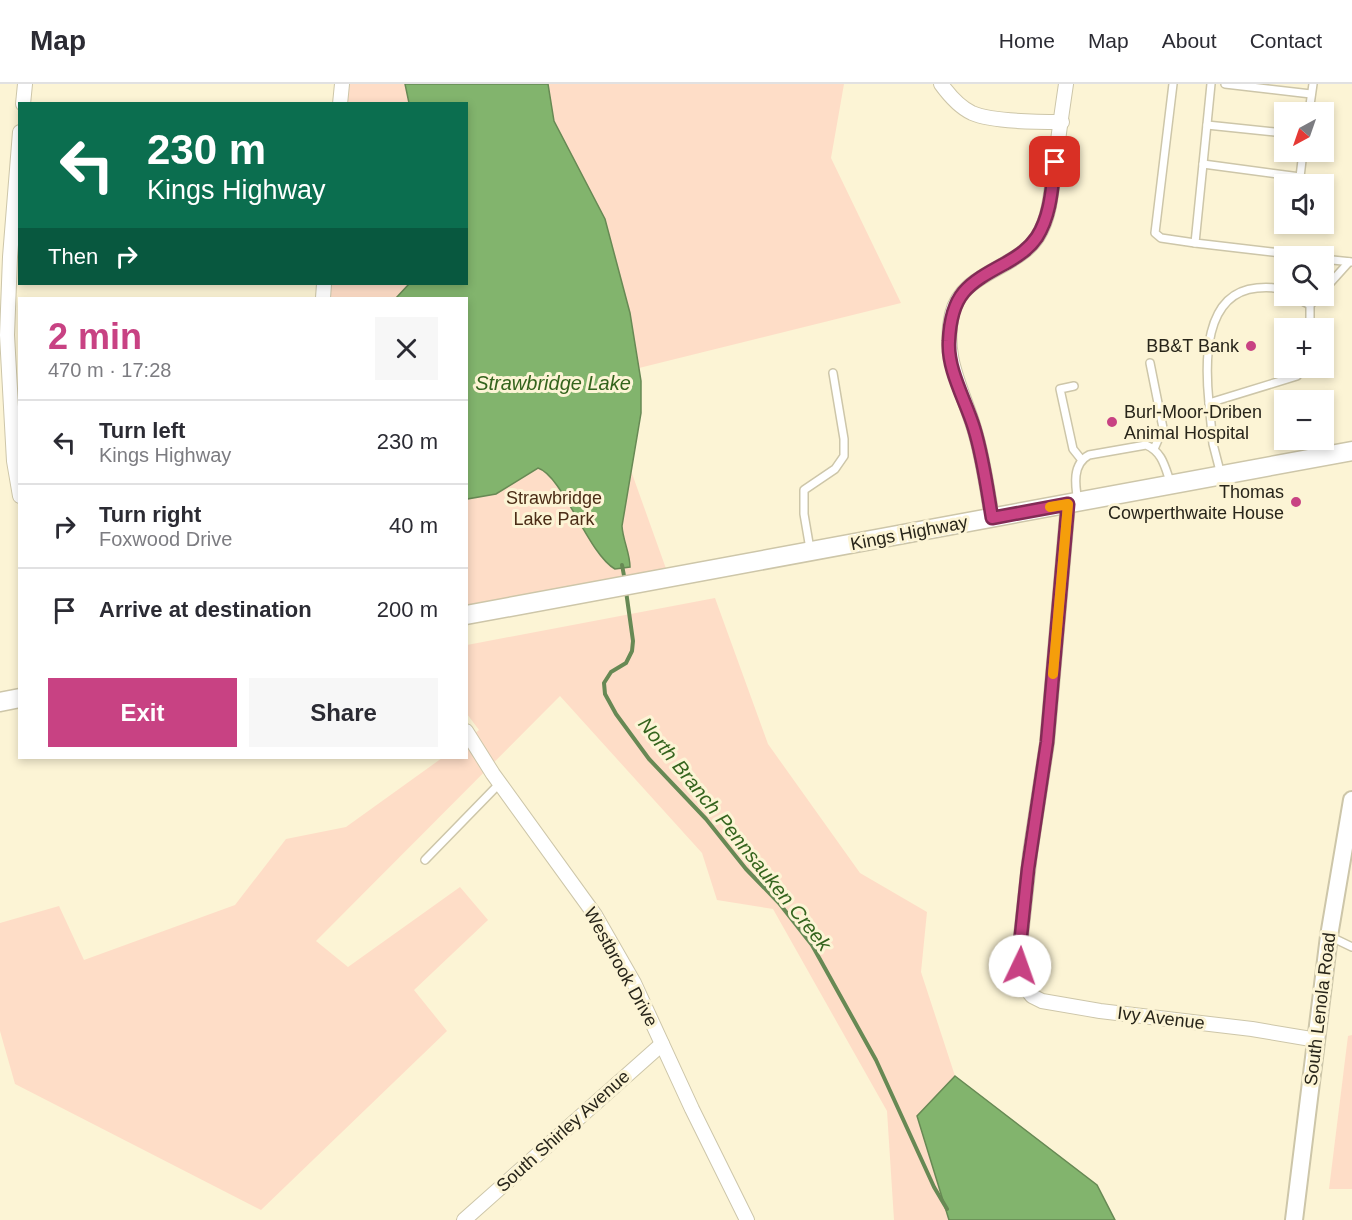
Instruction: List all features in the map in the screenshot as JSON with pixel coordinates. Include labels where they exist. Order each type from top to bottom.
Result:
[{"type":"main road","name":"Kings Highway","points":[[468,615],[1352,451]]},
{"type":"main road","points":[[0,702],[18,698]]},
{"type":"street","points":[[22,102],[25,84]]},
{"type":"street","points":[[340,102],[342,84]]},
{"type":"street","points":[[942,84],[959,105],[972,113],[1000,119],[1062,122]]},
{"type":"street","points":[[992,518],[975,430],[948,344],[952,315],[956,302],[965,290],[977,280],[1016,258],[1038,236],[1049,207],[1066,84]]},
{"type":"street","points":[[18,157],[10,257],[7,335],[14,461],[18,484]]},
{"type":"street","name":"Ivy Avenue","points":[[1073,503],[1047,742],[1019,954],[1024,987],[1032,996],[1042,1001],[1317,1040]]},
{"type":"street","name":"Westbrook Drive","points":[[468,734],[500,783],[595,915],[634,983],[747,1220]]},
{"type":"street","name":"South Lenola Road","points":[[1294,1220],[1329,936],[1352,800]]},
{"type":"street","name":"South Shirley Avenue","points":[[464,1220],[662,1044]]},
{"type":"lane","points":[[1173,84],[1155,233],[1161,238],[1274,252]]},
{"type":"lane","points":[[1195,243],[1211,84]]},
{"type":"lane","points":[[1225,84],[1311,94]]},
{"type":"lane","points":[[1310,102],[1313,84]]},
{"type":"lane","points":[[1207,124],[1274,132]]},
{"type":"lane","points":[[1203,164],[1300,177],[1302,162]]},
{"type":"lane","points":[[1334,260],[1350,262]]},
{"type":"lane","points":[[1334,279],[1350,262]]},
{"type":"lane","points":[[1221,475],[1213,444],[1207,381],[1212,331],[1217,313],[1230,298],[1248,289],[1265,287],[1274,289]]},
{"type":"lane","points":[[1149,363],[1164,428],[1154,449]]},
{"type":"lane","points":[[811,551],[804,514],[804,490],[835,469],[844,456],[844,439],[833,374]]},
{"type":"lane","points":[[1209,403],[1290,378]]},
{"type":"lane","points":[[1074,386],[1060,389],[1073,448],[1081,459]]},
{"type":"lane","points":[[1073,503],[1077,468],[1081,459],[1089,455],[1146,445],[1161,456],[1171,484]]},
{"type":"lane","points":[[425,860],[500,783]]},
{"type":"lane","points":[[1329,936],[1352,947]]},
{"type":"green space","name":"Strawbridge Lake Park","points":[[342,84],[844,84],[831,158],[901,303],[639,368],[605,219],[620,440],[669,577],[468,611],[468,297],[325,297],[326,285],[468,285],[468,102],[340,102]]},
{"type":"green space","points":[[715,598],[768,744],[860,873],[927,912],[921,972],[955,1076],[917,1116],[949,1220],[894,1220],[887,1111],[773,909],[717,900],[702,853],[560,696],[316,941],[348,967],[460,887],[488,920],[414,990],[447,1031],[261,1210],[15,1084],[0,1031],[0,923],[59,906],[84,960],[235,905],[286,839],[346,827],[441,759],[468,759],[468,738],[479,730],[468,715],[468,645]]},
{"type":"green space","points":[[1352,1035],[1352,1189],[1329,1189],[1348,1036]]},
{"type":"water","name":"Strawbridge Lake","points":[[405,84],[548,84],[554,121],[605,219],[630,313],[641,381],[641,413],[622,526],[630,567],[615,569],[605,561],[585,533],[557,485],[538,468],[496,494],[468,499],[468,297],[397,297],[408,285],[468,285],[468,102],[409,102]]},
{"type":"water","points":[[955,1076],[1097,1185],[1115,1220],[949,1220],[917,1116]]},
{"type":"waterway","name":"North Branch Pennsauken Creek","points":[[622,565],[625,581]]},
{"type":"waterway","name":"North Branch Pennsauken Creek","points":[[626,591],[633,641],[632,651],[626,663],[611,672],[604,683],[605,694],[616,714],[649,759],[706,819],[812,945],[876,1060],[934,1187],[947,1209]]},
{"type":"slow traffic","points":[[1050,507],[1068,504],[1053,674]]},
{"type":"place","name":"BB&T Bank","points":[[1251,346]]},
{"type":"place","name":"Burl-Moor-Driben Animal Hospital","points":[[1112,422]]},
{"type":"place","name":"Thomas Cowperthwaite House","points":[[1296,502]]},
{"type":"route","points":[[1020,966],[1018,960],[1026,885],[1047,742],[1068,504],[992,518],[975,430],[954,372],[948,344],[956,302],[965,290],[977,280],[1016,258],[1038,236],[1049,207],[1055,162]]}]
